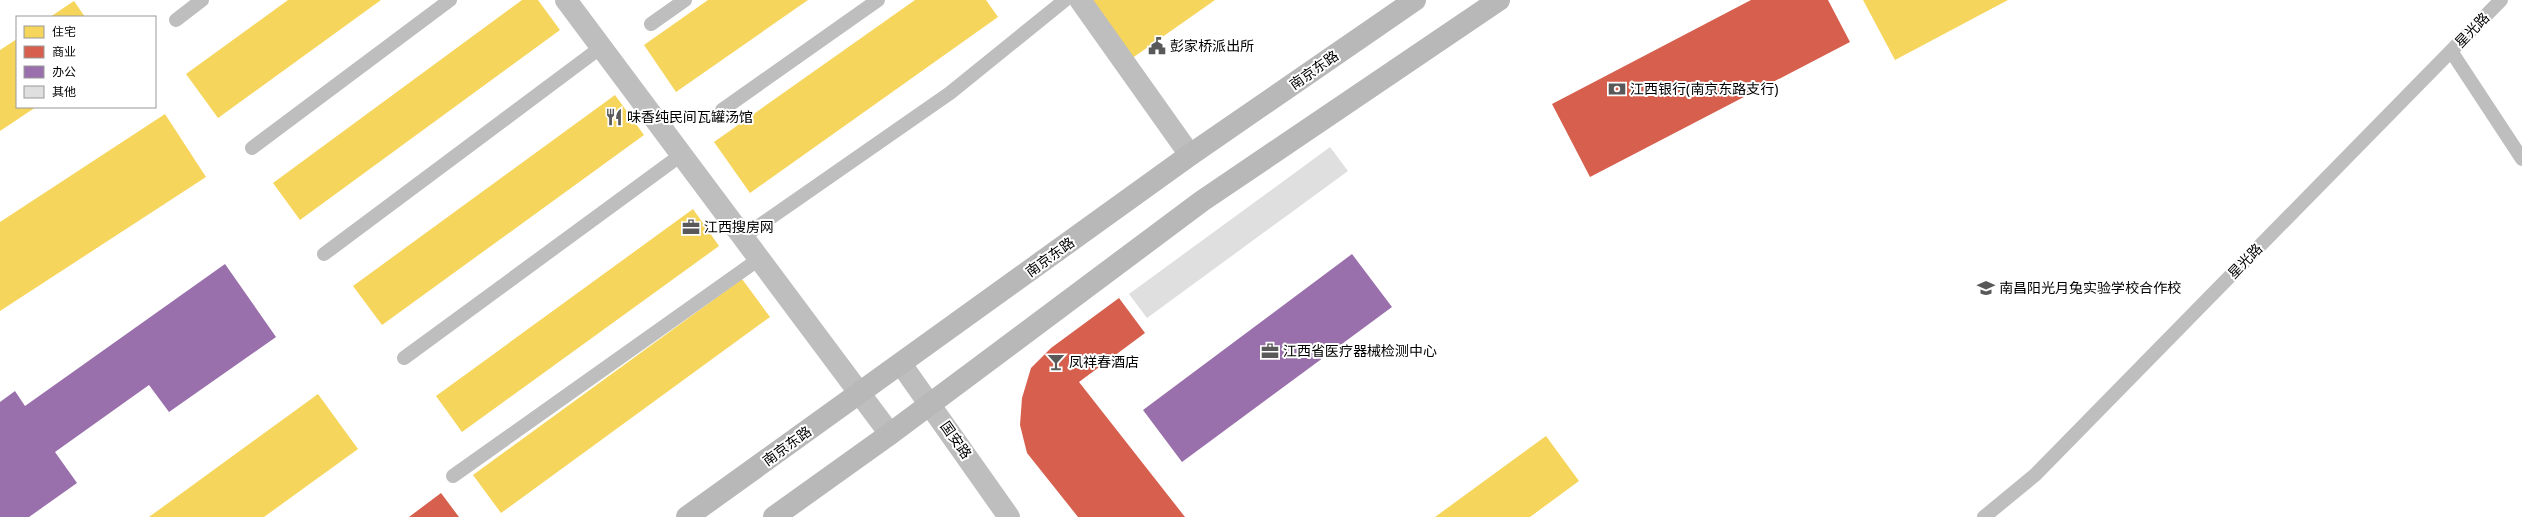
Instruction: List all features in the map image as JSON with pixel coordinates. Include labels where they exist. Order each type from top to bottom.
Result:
[{"type":"main road","name":"南京东路","points":[[687,517],[1190,155],[1415,0]]},
{"type":"main road","points":[[774,517],[890,434],[1202,201],[1499,0]]},
{"type":"street","points":[[566,0],[600,48],[890,434]]},
{"type":"street","points":[[1080,0],[1190,155]]},
{"type":"street","name":"国安路","points":[[901,364],[930,403],[1009,517]]},
{"type":"lane","points":[[176,20],[202,0]]},
{"type":"lane","points":[[252,148],[450,0]]},
{"type":"lane","points":[[651,24],[685,0]]},
{"type":"lane","points":[[722,110],[878,0]]},
{"type":"lane","points":[[743,237],[950,93],[1066,0]]},
{"type":"lane","name":"星光路","points":[[1984,517],[2035,475],[2501,0]]},
{"type":"lane","points":[[324,254],[600,48]]},
{"type":"lane","points":[[2451,51],[2522,159]]},
{"type":"lane","points":[[404,358],[681,155]]},
{"type":"lane","points":[[453,476],[759,259]]},
{"type":"building: 住宅","points":[[288,0],[381,0],[218,118],[186,74]]},
{"type":"building: 住宅","points":[[522,0],[538,0],[560,30],[300,220],[273,183]]},
{"type":"building: 住宅","points":[[708,0],[808,0],[676,92],[644,45]]},
{"type":"building: 住宅","points":[[915,0],[986,0],[998,17],[750,193],[714,142]]},
{"type":"building: 住宅","points":[[1090,0],[1215,0],[1131,59]]},
{"type":"building: 住宅","points":[[1863,0],[2008,0],[1895,60]]},
{"type":"building: 住宅","points":[[74,1],[84,16],[52,16]]},
{"type":"building: 住宅","points":[[16,40],[16,108],[34,108],[0,131],[0,50]]},
{"type":"building: 住宅","points":[[615,95],[644,135],[382,325],[353,286]]},
{"type":"building: 住宅","points":[[165,114],[206,177],[0,311],[0,222]]},
{"type":"building: 住宅","points":[[693,209],[719,246],[462,432],[436,396]]},
{"type":"building: 住宅","points":[[742,279],[770,317],[501,513],[473,475]]},
{"type":"building: 住宅","points":[[318,394],[358,449],[264,517],[149,517]]},
{"type":"building: 住宅","points":[[1546,436],[1579,481],[1530,517],[1435,517]]},
{"type":"building: 商业","points":[[1751,0],[1828,0],[1850,42],[1590,177],[1552,104]]},
{"type":"building: 商业","points":[[1119,298],[1145,333],[1079,382],[1185,517],[1078,517],[1027,453],[1020,425],[1022,398],[1031,368],[1051,348]]},
{"type":"building: 商业","points":[[441,493],[459,517],[409,517]]},
{"type":"building: 办公","points":[[1352,254],[1392,307],[1182,462],[1143,410]]},
{"type":"building: 办公","points":[[225,264],[276,337],[169,412],[149,385],[55,452],[77,483],[29,517],[0,517],[0,402],[15,391],[25,406]]},
{"type":"building: 其他","points":[[1330,147],[1348,171],[1147,318],[1129,294]]},
{"type":"place","name":"彭家桥派出所","points":[[1157,46]]},
{"type":"place","name":"江西银行(南京东路支行)","points":[[1617,89]]},
{"type":"place","name":"味香纯民间瓦罐汤馆","points":[[614,117]]},
{"type":"place","name":"江西搜房网","points":[[691,227]]},
{"type":"place","name":"南昌阳光月兔实验学校合作校","points":[[1986,288]]},
{"type":"place","name":"江西省医疗器械检测中心","points":[[1270,351]]},
{"type":"place","name":"凤祥春酒店","points":[[1056,362]]}]
